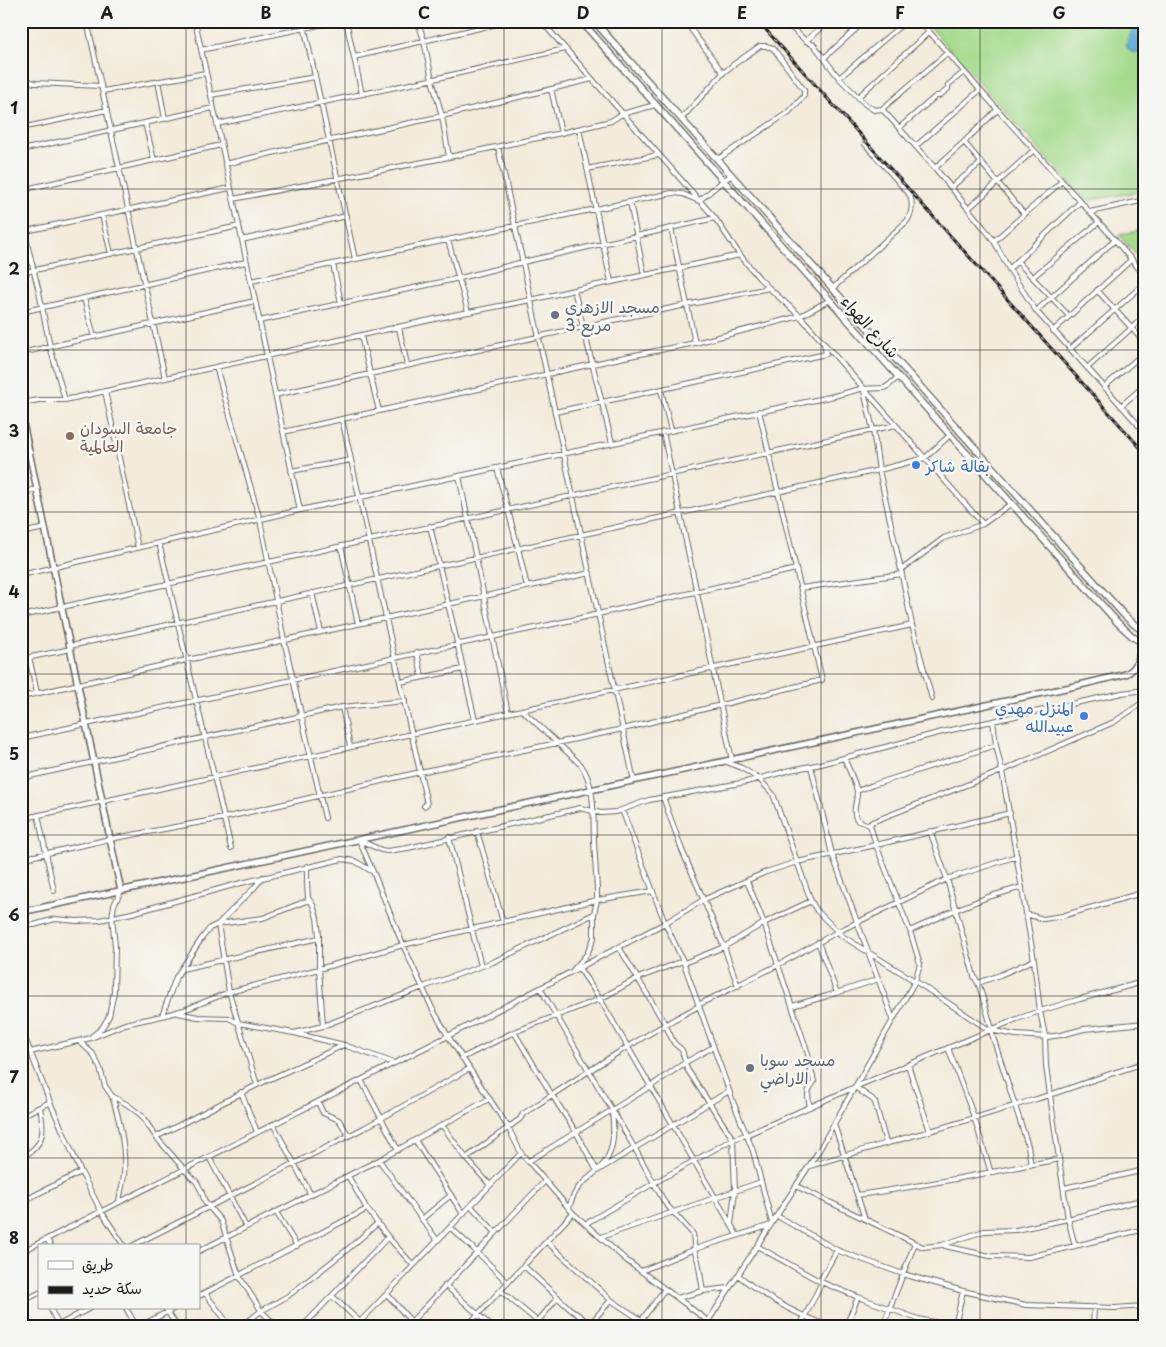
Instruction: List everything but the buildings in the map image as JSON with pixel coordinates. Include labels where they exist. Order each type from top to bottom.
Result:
[{"type":"main road","name":"شارع الهواء","points":[[580,21],[1118,623],[1143,644]]},
{"type":"main road","name":"شارع الهواء","points":[[594,21],[1124,615],[1145,632]]},
{"type":"street","points":[[87,21],[166,378]]},
{"type":"street","points":[[194,21],[300,510]]},
{"type":"street","points":[[303,21],[355,259]]},
{"type":"street","points":[[201,50],[338,21]]},
{"type":"street","points":[[346,21],[362,94]]},
{"type":"street","points":[[418,21],[442,116],[450,157]]},
{"type":"street","points":[[354,57],[510,21]]},
{"type":"street","points":[[540,21],[715,218],[740,255],[769,288],[800,316],[983,524]]},
{"type":"street","points":[[685,21],[723,73]]},
{"type":"street","points":[[773,21],[779,26],[787,22],[814,45],[839,78],[870,108],[878,111],[947,53]]},
{"type":"street","points":[[806,40],[828,21]]},
{"type":"street","points":[[824,58],[864,21]]},
{"type":"street","points":[[839,78],[906,21]]},
{"type":"street","points":[[920,21],[1145,276]]},
{"type":"street","points":[[858,97],[929,32]]},
{"type":"street","points":[[682,118],[723,73],[733,65],[760,46],[766,46],[775,50],[804,90],[803,99],[790,112],[718,158]]},
{"type":"street","points":[[217,124],[432,80],[565,49]]},
{"type":"street","points":[[899,128],[936,96],[939,96],[948,89],[948,85],[964,72]]},
{"type":"street","points":[[103,91],[206,73]]},
{"type":"street","points":[[210,96],[315,77]]},
{"type":"street","points":[[21,79],[35,82],[101,86]]},
{"type":"street","points":[[225,164],[442,116],[592,79]]},
{"type":"street","points":[[158,81],[165,119]]},
{"type":"street","points":[[551,89],[561,133]]},
{"type":"street","points":[[916,146],[980,90]]},
{"type":"street","points":[[233,199],[450,157],[561,133],[611,121],[622,114],[655,105]]},
{"type":"street","points":[[21,150],[213,108]]},
{"type":"street","points":[[882,109],[969,208],[994,241],[1009,269],[1036,311],[1145,432]]},
{"type":"street","points":[[21,128],[107,110]]},
{"type":"street","points":[[935,168],[998,110]]},
{"type":"street","points":[[145,123],[154,160]]},
{"type":"street","points":[[579,128],[611,282]]},
{"type":"street","points":[[964,142],[1024,214]]},
{"type":"street","points":[[833,288],[907,221],[911,214],[912,203],[910,195],[865,144]]},
{"type":"street","points":[[21,190],[221,145]]},
{"type":"street","points":[[498,147],[634,780]]},
{"type":"street","points":[[969,208],[1034,150]]},
{"type":"street","points":[[587,169],[658,155]]},
{"type":"street","points":[[952,187],[981,163]]},
{"type":"street","points":[[699,201],[732,175]]},
{"type":"street","points":[[994,241],[1062,181]]},
{"type":"street","points":[[23,232],[230,188]]},
{"type":"street","points":[[251,281],[672,193],[684,194],[699,201]]},
{"type":"street","points":[[1090,212],[1145,200]]},
{"type":"street","points":[[630,202],[644,275]]},
{"type":"street","points":[[1009,269],[1080,202]]},
{"type":"street","points":[[102,215],[111,254]]},
{"type":"street","points":[[242,240],[346,216]]},
{"type":"street","points":[[259,321],[460,278],[715,218]]},
{"type":"street","points":[[21,219],[50,347],[65,400]]},
{"type":"street","points":[[1033,277],[1099,222]]},
{"type":"street","points":[[21,273],[239,226]]},
{"type":"street","points":[[671,228],[694,343]]},
{"type":"street","points":[[448,240],[468,312]]},
{"type":"street","points":[[1036,311],[1115,240]]},
{"type":"street","points":[[21,402],[65,400],[740,255]]},
{"type":"street","points":[[1053,330],[1132,260]]},
{"type":"street","points":[[1018,261],[1068,316]]},
{"type":"street","points":[[21,312],[246,262]]},
{"type":"street","points":[[333,264],[341,303]]},
{"type":"street","points":[[1070,349],[1145,283]]},
{"type":"street","points":[[275,395],[539,336],[769,288]]},
{"type":"street","points":[[574,290],[612,443]]},
{"type":"street","points":[[1097,290],[1145,343]]},
{"type":"street","points":[[84,298],[94,337]]},
{"type":"street","points":[[283,432],[694,343],[800,316],[830,300]]},
{"type":"street","points":[[21,353],[255,302]]},
{"type":"street","points":[[1087,368],[1145,316]]},
{"type":"street","points":[[398,328],[406,365]]},
{"type":"street","points":[[361,336],[379,411]]},
{"type":"street","points":[[555,412],[826,354],[824,343]]},
{"type":"street","points":[[1104,387],[1145,352]]},
{"type":"street","points":[[216,367],[260,520],[300,716],[325,818]]},
{"type":"street","points":[[21,575],[300,510],[864,389],[884,388],[898,377]]},
{"type":"street","points":[[1121,406],[1145,385]]},
{"type":"street","points":[[864,389],[912,625],[932,698]]},
{"type":"street","points":[[661,390],[670,430]]},
{"type":"street","points":[[105,391],[138,548]]},
{"type":"street","points":[[21,859],[224,818],[420,772],[623,729],[822,680],[760,411]]},
{"type":"street","points":[[21,413],[121,891],[114,905],[112,917],[115,946],[114,992],[109,1016],[102,1028],[91,1038]]},
{"type":"street","points":[[342,419],[427,804],[424,806]]},
{"type":"street","points":[[1138,425],[1145,419]]},
{"type":"street","points":[[21,616],[896,425]]},
{"type":"street","points":[[663,432],[732,760]]},
{"type":"street","points":[[21,659],[312,593],[879,470],[925,458],[950,435]]},
{"type":"street","points":[[21,454],[30,452]]},
{"type":"street","points":[[291,470],[351,460]]},
{"type":"street","points":[[498,468],[527,587]]},
{"type":"street","points":[[459,476],[508,713]]},
{"type":"street","points":[[21,493],[37,489]]},
{"type":"street","points":[[801,588],[902,572],[944,538],[983,524],[1012,503]]},
{"type":"street","points":[[430,526],[474,720]]},
{"type":"street","points":[[21,533],[45,528]]},
{"type":"street","points":[[159,544],[231,848]]},
{"type":"street","points":[[341,546],[358,624]]},
{"type":"street","points":[[21,738],[598,614],[796,569]]},
{"type":"street","points":[[21,696],[186,660],[232,652],[590,573]]},
{"type":"street","points":[[312,593],[322,632]]},
{"type":"street","points":[[21,819],[912,625]]},
{"type":"street","points":[[21,912],[1080,685],[1126,674],[1131,671],[1139,661],[1143,644]]},
{"type":"street","points":[[417,652],[422,677]]},
{"type":"street","points":[[29,657],[37,693]]},
{"type":"street","points":[[400,682],[463,669]]},
{"type":"street","points":[[359,840],[387,851],[408,848],[580,808],[601,813],[622,810],[643,802],[759,779],[942,732],[1122,693],[1145,690]]},
{"type":"street","points":[[870,825],[872,822],[1002,771],[1114,722],[1145,700]]},
{"type":"street","points":[[21,778],[342,707],[405,701]]},
{"type":"street","points":[[342,707],[350,747]]},
{"type":"street","points":[[522,710],[584,769],[588,776],[591,790],[594,811],[597,900],[594,914],[594,938],[587,954],[572,972]]},
{"type":"street","points":[[993,721],[1034,960],[1059,1160],[1068,1219],[1075,1246]]},
{"type":"street","points":[[857,791],[996,745]]},
{"type":"street","points":[[844,758],[857,791],[855,817],[858,821],[870,825]]},
{"type":"street","points":[[724,761],[742,768],[759,779],[773,794],[811,901],[817,911],[850,942],[991,1030],[1016,1035],[1045,1036],[1060,1035],[1084,1029],[1145,1023]]},
{"type":"street","points":[[811,766],[832,854],[894,1019]]},
{"type":"street","points":[[663,798],[682,850],[724,947],[738,986]]},
{"type":"street","points":[[622,810],[665,923],[683,962],[728,1090],[753,1151],[771,1224]]},
{"type":"street","points":[[21,1252],[580,968],[665,923],[703,900],[782,866],[1010,813]]},
{"type":"street","points":[[38,815],[54,891]]},
{"type":"street","points":[[707,1324],[809,1166],[915,982],[920,964],[910,931],[870,825]]},
{"type":"street","points":[[477,831],[503,922]]},
{"type":"street","points":[[930,831],[948,879],[974,976],[978,983],[1014,1106],[1028,1146],[1032,1165]]},
{"type":"street","points":[[449,837],[481,966]]},
{"type":"street","points":[[359,840],[432,1008],[469,1069],[508,1127],[521,1153],[573,1213],[585,1224],[707,1324],[717,1326]]},
{"type":"street","points":[[466,1158],[520,1119],[523,1114],[589,1070],[665,1024],[778,966],[818,942],[948,879],[1017,856]]},
{"type":"street","points":[[21,924],[34,925],[55,919],[77,921],[100,920],[263,877],[342,859],[355,862],[374,874]]},
{"type":"street","points":[[307,866],[306,882],[309,900],[313,905],[317,918],[323,1026]]},
{"type":"street","points":[[162,1016],[176,977],[202,938],[263,877]]},
{"type":"street","points":[[748,881],[808,1054],[814,1082],[809,1089],[808,1095],[810,1107]]},
{"type":"street","points":[[910,931],[988,897],[1022,887]]},
{"type":"street","points":[[30,1052],[91,1038],[125,1024],[176,1012],[229,992],[403,945],[597,900],[653,892]]},
{"type":"street","points":[[1026,914],[1043,918],[1062,916],[1145,892]]},
{"type":"street","points":[[218,924],[263,918],[309,900]]},
{"type":"street","points":[[462,1058],[514,1032],[600,999],[638,978],[724,947],[764,923],[811,901]]},
{"type":"street","points":[[294,1033],[323,1026],[493,962],[594,914]]},
{"type":"street","points":[[218,924],[229,992],[256,1085]]},
{"type":"street","points":[[182,969],[319,938]]},
{"type":"street","points":[[818,942],[838,993]]},
{"type":"street","points":[[619,947],[665,1024],[674,1043],[682,1050],[687,1069],[733,1139],[735,1191],[731,1224]]},
{"type":"street","points":[[978,983],[1034,960]]},
{"type":"street","points":[[580,968],[674,1124],[737,1235]]},
{"type":"street","points":[[792,1006],[879,979]]},
{"type":"street","points":[[585,1224],[733,1139],[1040,1011],[1145,980]]},
{"type":"street","points":[[540,988],[665,1203],[693,1234],[703,1290]]},
{"type":"street","points":[[176,1012],[198,1017],[229,1018],[238,1023],[294,1033],[344,1046],[394,1063]]},
{"type":"street","points":[[21,1028],[50,1102],[81,1172],[101,1211],[123,1244]]},
{"type":"street","points":[[514,1032],[576,1132],[596,1171]]},
{"type":"street","points":[[79,1041],[92,1054],[100,1068],[105,1086],[112,1096],[121,1132],[124,1175],[119,1202]]},
{"type":"street","points":[[156,1137],[241,1092],[344,1046]]},
{"type":"street","points":[[529,1161],[713,1047]]},
{"type":"street","points":[[948,1048],[974,1117],[991,1173]]},
{"type":"street","points":[[809,1166],[1051,1095],[1145,1063]]},
{"type":"street","points":[[908,1065],[930,1131]]},
{"type":"street","points":[[136,1244],[349,1136],[469,1069]]},
{"type":"street","points":[[361,1080],[398,1150]]},
{"type":"street","points":[[855,1087],[875,1102],[886,1143]]},
{"type":"street","points":[[596,1171],[728,1090]]},
{"type":"street","points":[[241,1092],[258,1132]]},
{"type":"street","points":[[112,1096],[142,1116],[156,1137],[190,1177],[196,1181],[205,1202],[221,1221],[239,1276],[261,1311],[277,1326]]},
{"type":"street","points":[[200,1251],[398,1150],[489,1099]]},
{"type":"street","points":[[21,1116],[50,1102]]},
{"type":"street","points":[[318,1102],[323,1112],[339,1120],[349,1136]]},
{"type":"street","points":[[21,1158],[36,1147],[43,1134],[40,1106]]},
{"type":"street","points":[[569,1208],[572,1197],[605,1162],[612,1145],[614,1126],[612,1110]]},
{"type":"street","points":[[273,1124],[311,1195]]},
{"type":"street","points":[[834,1124],[865,1219]]},
{"type":"street","points":[[442,1125],[466,1158],[490,1185]]},
{"type":"street","points":[[415,1140],[463,1214]]},
{"type":"street","points":[[356,1326],[521,1153]]},
{"type":"street","points":[[209,1157],[246,1227]]},
{"type":"street","points":[[379,1160],[437,1240]]},
{"type":"street","points":[[857,1195],[1059,1160]]},
{"type":"street","points":[[1064,1188],[1145,1170]]},
{"type":"street","points":[[21,1202],[81,1172]]},
{"type":"street","points":[[348,1176],[367,1209],[388,1237],[413,1265]]},
{"type":"street","points":[[407,1326],[545,1181]]},
{"type":"street","points":[[601,1237],[761,1182]]},
{"type":"street","points":[[796,1186],[923,1247],[942,1245],[984,1231],[1016,1230],[1068,1219],[1145,1199]]},
{"type":"street","points":[[422,1219],[451,1195]]},
{"type":"street","points":[[471,1206],[496,1233]]},
{"type":"street","points":[[200,1296],[367,1209]]},
{"type":"street","points":[[276,1212],[297,1246]]},
{"type":"street","points":[[467,1326],[573,1213]]},
{"type":"street","points":[[776,1216],[837,1250],[903,1274],[963,1291],[1026,1304],[1116,1308],[1145,1306]]},
{"type":"street","points":[[242,1326],[261,1311],[288,1296],[378,1223]]},
{"type":"street","points":[[641,1271],[695,1248],[771,1224]]},
{"type":"street","points":[[450,1227],[508,1283]]},
{"type":"street","points":[[942,1245],[990,1256],[1028,1257],[1145,1229]]},
{"type":"street","points":[[306,1325],[388,1237]]},
{"type":"street","points":[[47,1239],[50,1244]]},
{"type":"street","points":[[546,1242],[611,1300],[650,1326]]},
{"type":"street","points":[[884,1326],[915,1243]]},
{"type":"street","points":[[757,1246],[821,1282],[858,1298],[918,1318],[954,1326],[963,1291]]},
{"type":"street","points":[[800,1326],[837,1250]]},
{"type":"street","points":[[524,1266],[569,1308],[592,1325],[611,1300]]},
{"type":"street","points":[[738,1275],[758,1291],[828,1326]]},
{"type":"street","points":[[445,1285],[491,1326]]},
{"type":"street","points":[[21,1288],[28,1299]]},
{"type":"street","points":[[677,1298],[703,1290],[729,1288]]},
{"type":"street","points":[[638,1326],[665,1289]]},
{"type":"street","points":[[501,1291],[543,1326]]},
{"type":"street","points":[[205,1293],[230,1326]]},
{"type":"street","points":[[21,1302],[38,1294]]},
{"type":"street","points":[[387,1294],[415,1326]]},
{"type":"street","points":[[332,1296],[360,1322]]},
{"type":"street","points":[[534,1326],[558,1297]]},
{"type":"street","points":[[846,1326],[858,1298]]},
{"type":"street","points":[[1093,1326],[1094,1307]]},
{"type":"street","points":[[51,1310],[58,1325],[86,1310]]},
{"type":"street","points":[[127,1310],[136,1326]]},
{"type":"street","points":[[140,1326],[166,1310],[177,1326]]},
{"type":"green space","points":[[925,21],[1145,21],[1145,191],[1085,201]]},
{"type":"green space","points":[[1145,229],[1145,265],[1119,235]]},
{"type":"water","points":[[1135,21],[1142,21],[1145,24],[1145,54],[1132,52],[1127,47],[1127,41]]},
{"type":"railway","points":[[758,21],[1145,453]]},
{"type":"place","name":"مسجد الازهري مربع 3","points":[[555,315]]},
{"type":"place","name":"جامعة السودان العالمية","points":[[70,436]]},
{"type":"place","name":"بقالة شاكر","points":[[916,465]]},
{"type":"place","name":"المنزل مهدي عبيدالله","points":[[1084,716]]},
{"type":"place","name":"مسجد سوبا الاراضي","points":[[750,1068]]}]
